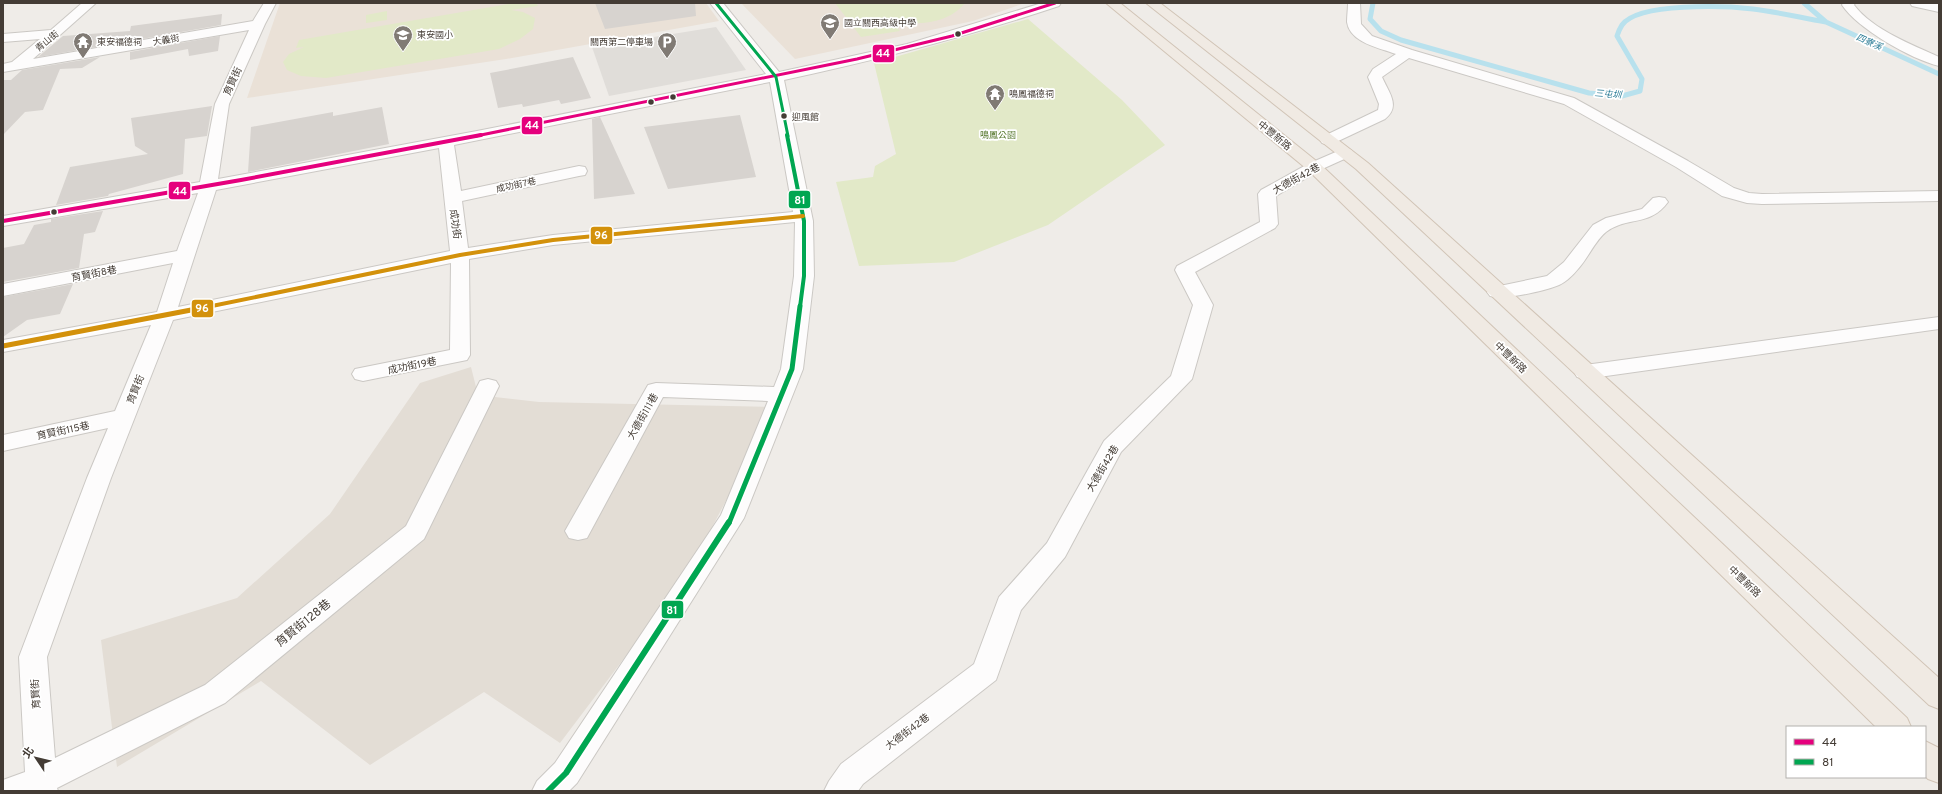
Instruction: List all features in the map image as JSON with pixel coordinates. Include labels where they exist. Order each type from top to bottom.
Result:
[{"type":"main road","name":"中豐新路","points":[[1112,3],[1314,167],[1895,726]]},
{"type":"main road","points":[[1152,3],[1362,166],[1497,292],[1939,696]]},
{"type":"main road","points":[[1926,757],[1939,769]]},
{"type":"street","name":"青山街","points":[[3,77],[10,67],[56,33],[90,3]]},
{"type":"street","name":"育賢街","points":[[42,786],[33,656],[99,478],[165,316],[208,187],[222,104],[258,24],[270,3]]},
{"type":"street","points":[[548,791],[566,773],[732,518],[792,369],[804,276],[803,216],[776,77],[716,3]]},
{"type":"street","points":[[3,221],[208,187],[776,77],[897,50],[991,24],[1055,3]]},
{"type":"street","points":[[1354,3],[1354,24],[1360,34],[1367,39],[1407,54],[1569,101],[1737,196],[1762,199],[1939,196]]},
{"type":"street","points":[[1849,3],[1848,5],[1851,12],[1863,21],[1899,43],[1939,62]]},
{"type":"street","points":[[1916,3],[1939,8]]},
{"type":"street","name":"大義街","points":[[10,67],[258,24]]},
{"type":"street","points":[[3,38],[56,33]]},
{"type":"street","name":"大德街42巷","points":[[840,791],[852,774],[986,671],[1009,605],[1056,550],[1112,448],[1181,379],[1203,305],[1184,270],[1269,224],[1268,194],[1314,167],[1336,147],[1386,111],[1386,104],[1375,77],[1378,72],[1407,54]]},
{"type":"street","name":"成功街","points":[[446,142],[460,255],[460,355]]},
{"type":"street","name":"成功街7巷","points":[[453,198],[579,171]]},
{"type":"street","points":[[1497,292],[1537,285],[1554,280],[1571,266],[1598,229],[1612,222],[1648,213],[1659,202]]},
{"type":"street","points":[[3,346],[165,316],[460,255],[553,240],[803,216]]},
{"type":"street","name":"育賢街8巷","points":[[3,290],[185,255]]},
{"type":"street","points":[[1585,372],[1939,323]]},
{"type":"street","name":"成功街19巷","points":[[363,374],[460,355]]},
{"type":"street","name":"育賢街128巷","points":[[42,786],[215,694],[415,532],[488,386]]},
{"type":"street","name":"大德街111巷","points":[[578,531],[656,390],[782,394]]},
{"type":"street","name":"育賢街115巷","points":[[3,443],[124,417]]},
{"type":"street","points":[[12,791],[42,786]]},
{"type":"shaded area","name":"東安國小","points":[[280,3],[706,3],[719,21],[506,59],[247,98]]},
{"type":"shaded area","name":"國立關西高級中學","points":[[741,3],[1025,3],[973,21],[795,59]]},
{"type":"shaded area","name":"關西第二停車場","points":[[716,27],[746,70],[609,96],[592,47]]},
{"type":"shaded area","points":[[471,367],[478,395],[539,402],[775,407],[687,575],[560,743],[484,692],[370,765],[261,681],[117,767],[101,640],[237,598],[330,514],[420,383]]},
{"type":"green space","points":[[515,3],[536,3],[538,6],[511,10],[523,12],[535,18],[533,29],[520,39],[499,49],[326,78],[301,76],[287,70],[283,62],[289,54],[304,47],[296,48],[299,40]]},
{"type":"green space","points":[[835,3],[965,3],[950,16],[932,22],[893,23],[900,31],[861,37]]},
{"type":"green space","points":[[387,11],[387,20],[366,23],[366,15]]},
{"type":"green space","name":"鳴鳳公園","points":[[1028,19],[1122,100],[1165,145],[1048,225],[954,262],[859,266],[836,182],[873,177],[875,166],[896,154],[874,63]]},
{"type":"building","points":[[595,3],[695,3],[696,16],[605,29]]},
{"type":"building","points":[[222,14],[221,25],[130,41],[130,38],[124,42],[38,57],[63,36],[130,31],[131,26]]},
{"type":"building","points":[[220,36],[218,51],[189,56],[188,49],[130,60],[130,52]]},
{"type":"building","points":[[100,57],[82,68],[60,69],[43,110],[25,112],[3,135],[3,80],[11,80],[22,70]]},
{"type":"building","points":[[573,57],[591,98],[561,104],[559,100],[523,107],[522,104],[498,108],[490,73]]},
{"type":"building","points":[[212,106],[207,136],[185,139],[183,174],[109,194],[108,196],[56,205],[70,167],[148,154],[135,146],[131,118]]},
{"type":"building","points":[[382,107],[389,144],[248,172],[251,127],[333,112],[333,116]]},
{"type":"building","points":[[740,115],[756,177],[668,189],[644,127]]},
{"type":"building","points":[[600,117],[635,194],[594,199],[592,119]]},
{"type":"building","points":[[103,211],[95,232],[84,234],[79,268],[3,282],[3,248],[24,244],[34,225],[51,222],[51,219]]},
{"type":"building","points":[[73,284],[60,314],[27,320],[3,337],[3,297]]},
{"type":"waterway","name":"三屯圳","points":[[1373,3],[1370,19],[1381,31],[1401,40],[1589,93],[1622,96],[1640,91],[1642,79],[1617,36],[1622,25],[1631,18],[1646,12],[1684,7],[1724,7],[1762,10],[1826,22]]},
{"type":"waterway","name":"四寮溪","points":[[1804,3],[1826,22]]},
{"type":"waterway","name":"四寮溪","points":[[1826,22],[1939,74]]},
{"type":"transit line","name":"81","points":[[548,791],[566,773],[732,518],[792,369],[804,276],[804,221],[776,77],[716,3]]},
{"type":"transit line","name":"44","points":[[3,221],[399,151],[794,73],[910,47],[1055,3]]},
{"type":"transit line","name":"96","points":[[3,346],[165,316],[460,255],[553,240],[803,216]]},
{"type":"place","name":"國立關西高級中學","points":[[830,40]]},
{"type":"place","name":"東安國小","points":[[403,52]]},
{"type":"place","name":"東安福德祠","points":[[83,59]]},
{"type":"place","name":"關西第二停車場","points":[[667,59]]},
{"type":"place","name":"鳴鳳福德祠","points":[[995,111]]},
{"type":"place","name":"迎風館","points":[[784,116]]}]
